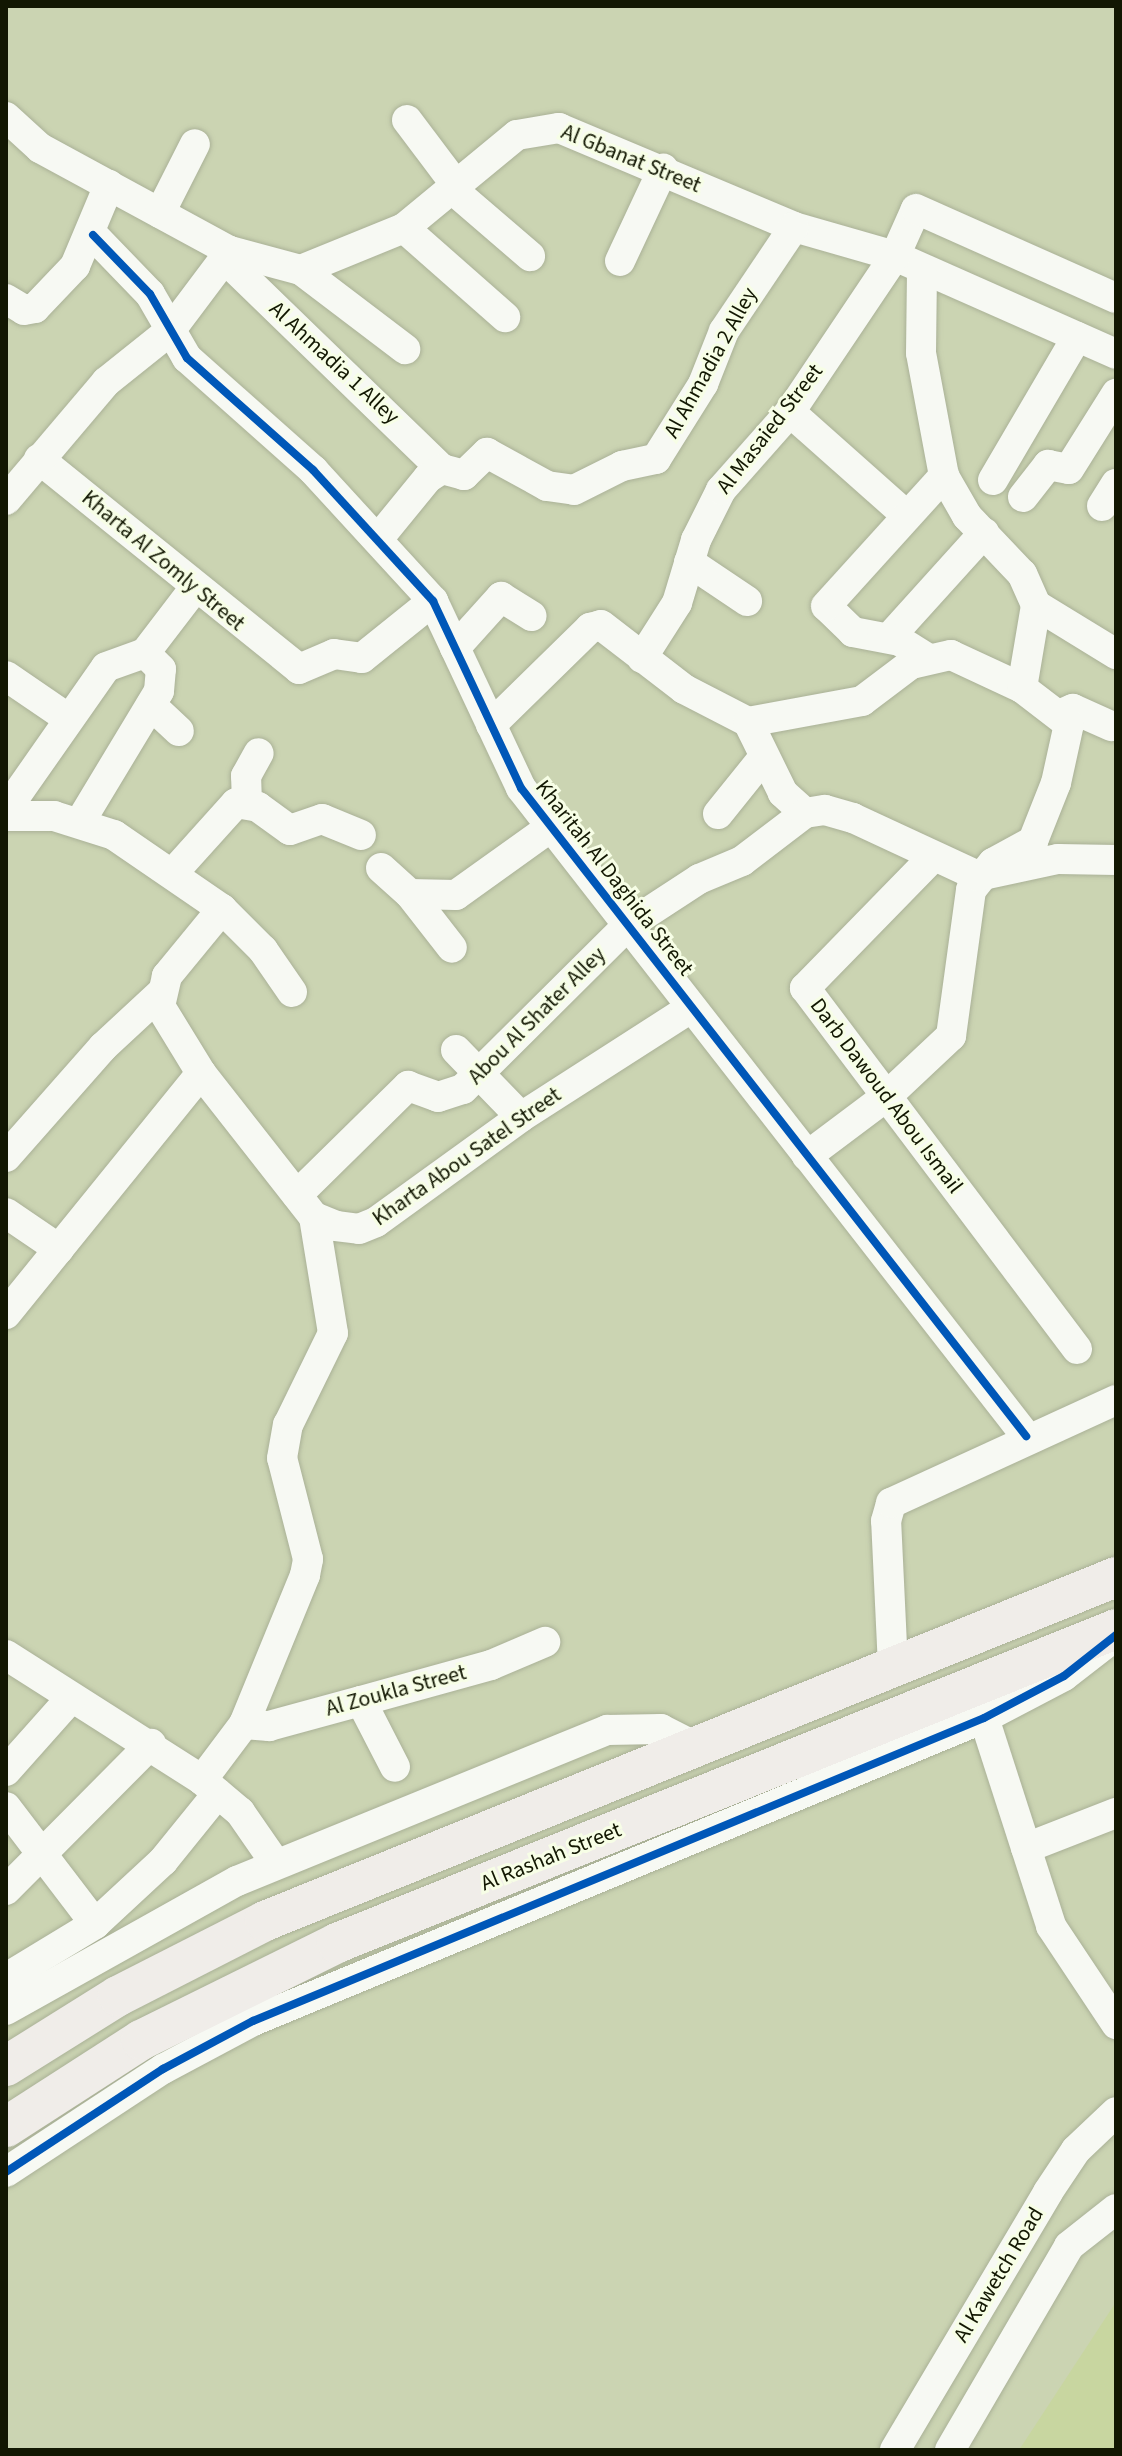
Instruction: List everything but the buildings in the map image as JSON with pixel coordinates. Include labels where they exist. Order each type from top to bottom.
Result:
[{"type":"main road","points":[[6,2066],[204,1949],[694,1746],[1116,1577]]},
{"type":"main road","name":"Al Rashah Street","points":[[6,2127],[141,2040],[298,1960],[1116,1632]]},
{"type":"street","points":[[6,117],[40,148],[160,213],[227,254],[301,270],[405,349]]},
{"type":"street","points":[[407,120],[454,187],[530,256]]},
{"type":"street","name":"Al Gbanat Street","points":[[301,270],[404,228],[517,135],[538,127],[559,128],[663,169],[794,227],[895,256],[922,271],[1116,354]]},
{"type":"street","points":[[160,213],[195,144]]},
{"type":"street","points":[[620,261],[663,169]]},
{"type":"street","points":[[6,299],[24,310],[35,308],[75,266],[93,235],[109,185]]},
{"type":"street","name":"Al Masaied Street","points":[[642,658],[677,603],[689,562],[721,490],[790,412],[895,256],[916,209],[1116,298]]},
{"type":"street","name":"Al Ahmadia 2 Alley","points":[[378,539],[420,486],[442,469],[464,475],[480,456],[496,454],[547,486],[574,490],[622,466],[656,459],[703,384],[724,331],[794,227]]},
{"type":"street","points":[[404,228],[505,317]]},
{"type":"street","name":"Kharitah Al Daghida Street","points":[[93,235],[150,294],[187,358],[313,470],[433,601],[521,788],[1026,1436]]},
{"type":"street","points":[[6,500],[106,382],[170,331],[227,254]]},
{"type":"street","name":"Al Ahmadia 1 Alley","points":[[227,254],[442,469]]},
{"type":"street","points":[[922,271],[921,353],[944,476],[953,497],[1022,574],[1036,605],[1022,688]]},
{"type":"street","points":[[993,480],[1077,337]]},
{"type":"street","points":[[1023,497],[1048,465],[1062,483],[1116,394]]},
{"type":"street","points":[[790,412],[906,515]]},
{"type":"street","name":"Kharta Al Zomly Street","points":[[39,459],[194,589],[287,663],[299,669],[334,654],[362,658],[433,601]]},
{"type":"street","points":[[927,658],[889,638],[853,632],[826,606],[944,476]]},
{"type":"street","points":[[889,638],[984,533]]},
{"type":"street","points":[[689,562],[747,601]]},
{"type":"street","points":[[6,810],[106,667],[145,653],[194,589]]},
{"type":"street","points":[[455,648],[501,597],[531,616]]},
{"type":"street","points":[[1036,605],[1116,654]]},
{"type":"street","points":[[491,725],[595,625],[642,658],[748,722],[763,758],[783,793],[805,813],[825,810],[853,818],[932,858],[978,876],[1070,858],[1116,860]]},
{"type":"street","points":[[80,822],[163,680],[155,659],[145,653]]},
{"type":"street","points":[[748,722],[862,701],[927,658],[951,655],[1022,688],[1061,714],[1069,724],[1043,823],[1033,841],[978,876],[951,1036],[887,1096],[807,1156]]},
{"type":"street","points":[[6,676],[69,719]]},
{"type":"street","points":[[151,705],[179,731]]},
{"type":"street","points":[[1061,714],[1080,710],[1111,726]]},
{"type":"street","points":[[247,803],[246,776],[259,753]]},
{"type":"street","points":[[718,814],[763,758]]},
{"type":"street","points":[[173,873],[230,805],[247,803],[290,830],[322,819],[361,835]]},
{"type":"street","name":"Abou Al Shater Alley","points":[[306,1206],[408,1086],[452,1096],[481,1075],[627,926],[699,879],[742,861],[805,813]]},
{"type":"street","points":[[6,816],[80,822],[114,835],[222,909],[263,950],[292,992]]},
{"type":"street","points":[[410,894],[445,897],[467,891],[551,827]]},
{"type":"street","name":"Darb Dawoud Abou Ismail","points":[[932,858],[805,988],[1077,1349]]},
{"type":"street","points":[[381,868],[410,894],[452,948]]},
{"type":"street","points":[[6,1157],[103,1047],[160,994],[182,954],[222,909]]},
{"type":"street","points":[[6,1978],[95,1924],[163,1861],[210,1787],[244,1724],[308,1559],[282,1458],[288,1425],[333,1333],[306,1206],[201,1073],[165,1018],[160,994]]},
{"type":"street","name":"Kharta Abou Satel Street","points":[[306,1206],[359,1229],[376,1222],[521,1117],[691,1008]]},
{"type":"street","points":[[456,1050],[521,1117]]},
{"type":"street","points":[[6,1314],[201,1073]]},
{"type":"street","points":[[6,1213],[59,1249]]},
{"type":"street","points":[[893,1667],[886,1521],[898,1496],[1026,1436],[1116,1400]]},
{"type":"street","points":[[6,2172],[138,2084],[253,2021],[984,1718],[1064,1676],[1116,1632]]},
{"type":"street","name":"Al Zoukla Street","points":[[244,1724],[269,1726],[361,1701],[491,1665],[545,1642]]},
{"type":"street","points":[[6,1655],[71,1698],[151,1744],[210,1787],[240,1812],[276,1864]]},
{"type":"street","points":[[6,1771],[71,1698]]},
{"type":"street","points":[[361,1701],[395,1767]]},
{"type":"street","points":[[984,1718],[1051,1926],[1116,2024]]},
{"type":"street","points":[[6,2010],[140,1930],[276,1864],[607,1730],[661,1729],[694,1746]]},
{"type":"street","points":[[6,1890],[43,1859],[151,1744]]},
{"type":"street","points":[[6,1807],[95,1924]]},
{"type":"street","points":[[1026,1848],[1116,1813]]},
{"type":"street","name":"Al Kawetch Road","points":[[895,2450],[1048,2192],[1076,2150],[1115,2115]]},
{"type":"street","points":[[950,2450],[1069,2246],[1116,2209]]},
{"type":"shaded area","points":[[1116,2302],[1116,2450],[1019,2450]]},
{"type":"cycle path","points":[[93,235],[150,294],[187,358],[313,470],[433,601],[521,788],[1026,1436]]},
{"type":"cycle path","points":[[6,2172],[163,2069],[253,2021],[984,1718],[1064,1676],[1116,1635]]}]
